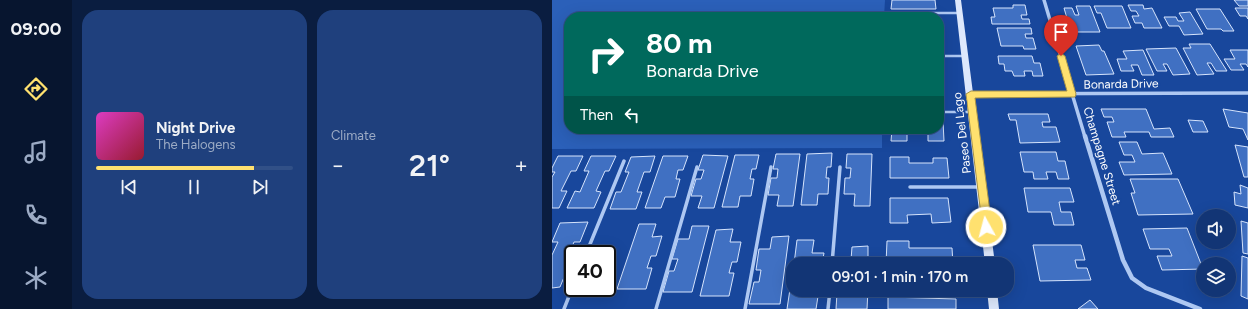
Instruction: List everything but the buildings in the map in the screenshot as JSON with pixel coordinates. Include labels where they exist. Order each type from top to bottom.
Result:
[{"type":"street","name":"Paseo Del Lago","points":[[958,0],[971,94],[989,257]]},
{"type":"street","name":"Champagne Street","points":[[1044,0],[1123,260],[1132,278],[1146,288],[1200,309]]},
{"type":"street","name":"Bonarda Drive","points":[[971,94],[1248,93]]},
{"type":"street","points":[[993,297],[994,309]]},
{"type":"lane","points":[[944,13],[960,13]]},
{"type":"lane","points":[[944,56],[966,56]]},
{"type":"lane","points":[[944,112],[972,112]]},
{"type":"lane","points":[[590,245],[624,161]]},
{"type":"lane","points":[[656,309],[697,167]]},
{"type":"lane","points":[[745,309],[771,167]]},
{"type":"lane","points":[[833,257],[840,167]]},
{"type":"lane","points":[[910,188],[982,187]]},
{"type":"lane","points":[[564,309],[569,297]]},
{"type":"lane","points":[[828,309],[829,297]]},
{"type":"shaded area","points":[[552,0],[885,0],[884,12],[564,12],[564,134],[882,134],[882,148],[552,149]]},
{"type":"route","points":[[986,227],[971,94],[1072,94],[1061,56]]}]
